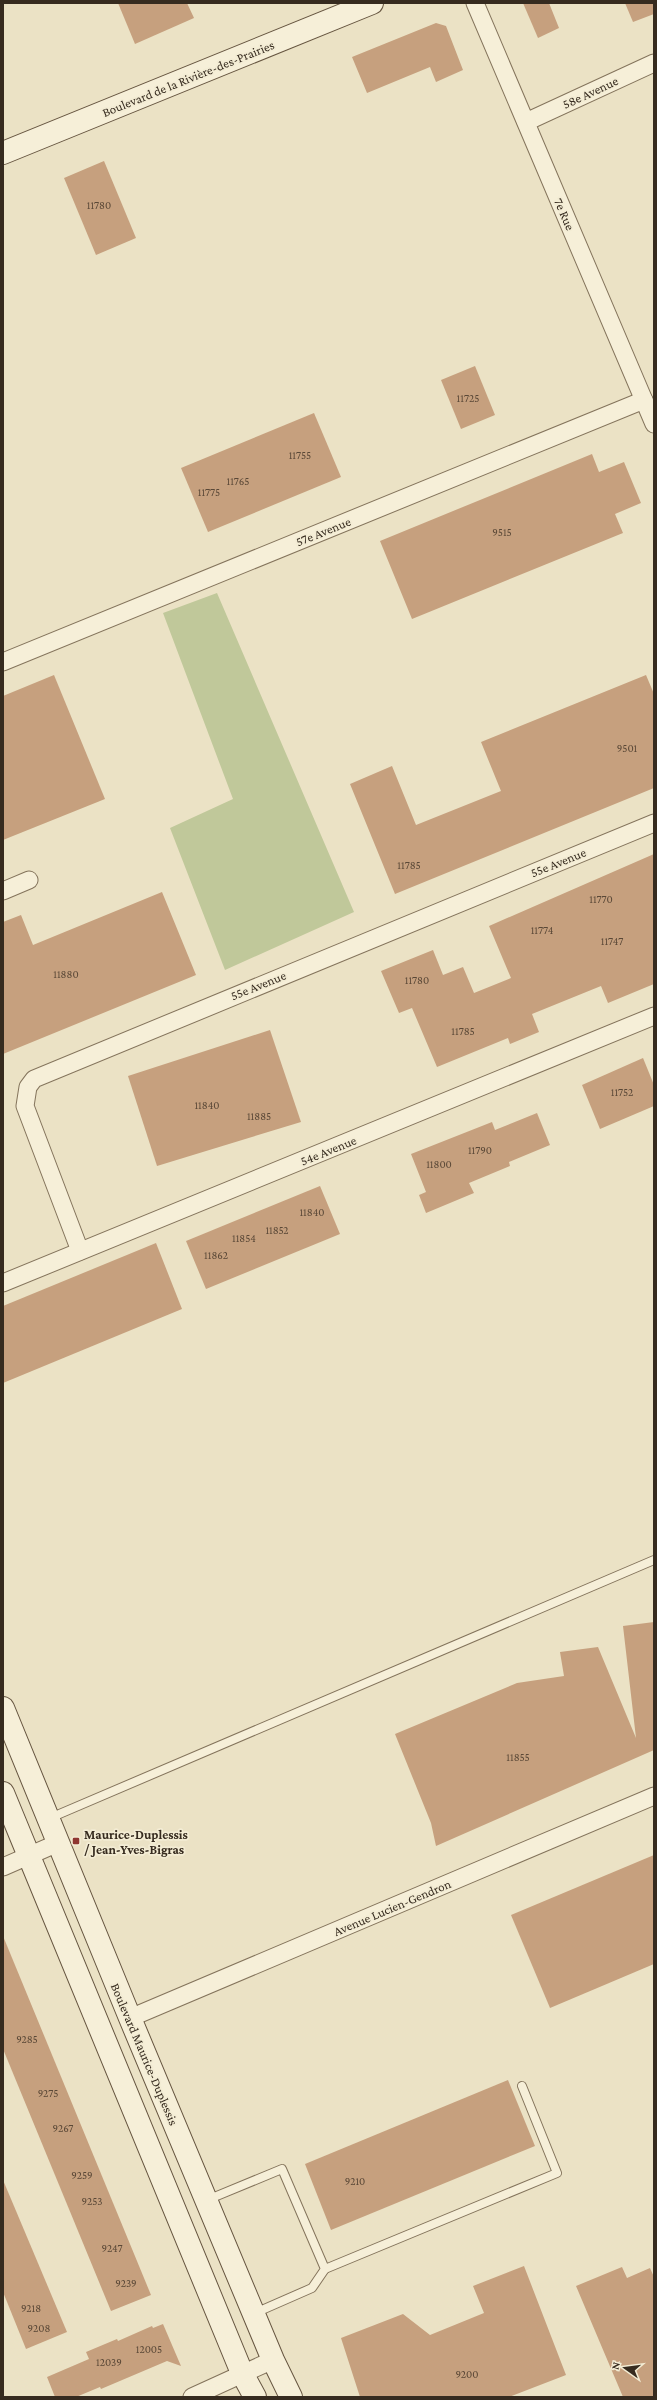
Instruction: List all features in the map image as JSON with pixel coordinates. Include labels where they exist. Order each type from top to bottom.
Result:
[{"type":"street","name":"Boulevard de la Rivière-des-Prairies","points":[[3,154],[372,3]]},
{"type":"street","name":"7e Rue","points":[[475,3],[654,424]]},
{"type":"street","name":"58e Avenue","points":[[526,122],[654,63]]},
{"type":"street","name":"57e Avenue","points":[[3,662],[644,400]]},
{"type":"street","name":"55e Avenue","points":[[80,1251],[25,1106],[28,1087],[34,1079],[654,823]]},
{"type":"street","points":[[3,891],[29,880]]},
{"type":"street","name":"54e Avenue","points":[[3,1283],[654,1016]]},
{"type":"street","name":"Boulevard Maurice-Duplessis","points":[[3,1708],[206,2200],[273,2360],[291,2397]]},
{"type":"street","points":[[3,1793],[242,2373],[254,2397]]},
{"type":"street","name":"Avenue Lucien-Gendron","points":[[130,2018],[654,1796]]},
{"type":"street","points":[[3,1867],[58,1843]]},
{"type":"street","points":[[192,2397],[273,2360]]},
{"type":"lane","points":[[48,1819],[654,1560]]},
{"type":"lane","points":[[254,2314],[312,2288],[325,2269],[557,2173],[522,2086]]},
{"type":"lane","points":[[206,2200],[282,2169],[325,2269]]},
{"type":"green space","points":[[217,593],[354,912],[225,970],[170,828],[233,799],[163,613]]},
{"type":"building","points":[[118,3],[187,3],[194,18],[135,44]]},
{"type":"building","points":[[523,3],[549,3],[559,28],[538,38]]},
{"type":"building","points":[[625,3],[654,3],[654,14],[633,22]]},
{"type":"building","points":[[436,23],[446,26],[463,70],[436,82],[430,67],[367,93],[352,57]]},
{"type":"building","points":[[104,161],[136,238],[96,255],[64,178]]},
{"type":"building","points":[[475,366],[495,415],[461,429],[441,380]]},
{"type":"building","points":[[314,413],[341,477],[208,532],[181,468]]},
{"type":"building","points":[[592,454],[599,472],[624,462],[641,503],[615,514],[623,533],[412,619],[380,541]]},
{"type":"building","points":[[54,675],[105,799],[3,840],[3,696]]},
{"type":"building","points":[[646,675],[654,694],[654,788],[395,894],[350,784],[392,766],[416,825],[501,791],[481,742]]},
{"type":"building","points":[[654,854],[654,984],[608,1003],[601,986],[532,1014],[539,1032],[510,1044],[508,1038],[437,1067],[412,1008],[399,1013],[381,971],[433,950],[443,975],[463,967],[474,993],[511,978],[489,926]]},
{"type":"building","points":[[162,892],[196,975],[3,1054],[3,922],[21,915],[33,945]]},
{"type":"building","points":[[270,1030],[301,1122],[157,1166],[128,1076]]},
{"type":"building","points":[[643,1058],[654,1085],[654,1106],[600,1129],[582,1085]]},
{"type":"building","points":[[537,1113],[550,1145],[509,1162],[510,1166],[469,1183],[474,1193],[426,1213],[419,1195],[426,1192],[411,1154],[492,1122],[495,1130]]},
{"type":"building","points":[[320,1186],[340,1234],[206,1289],[186,1241]]},
{"type":"building","points":[[156,1243],[182,1309],[3,1383],[3,1306]]},
{"type":"building","points":[[654,1622],[654,1750],[436,1846],[431,1823],[395,1734],[517,1683],[564,1676],[560,1652],[598,1647],[636,1738],[623,1626]]},
{"type":"building","points":[[654,1855],[654,1964],[550,2008],[511,1915]]},
{"type":"building","points":[[3,1936],[151,2295],[111,2311],[3,2049]]},
{"type":"building","points":[[508,2080],[535,2146],[331,2230],[305,2164]]},
{"type":"building","points":[[3,2180],[67,2332],[26,2349],[3,2292]]},
{"type":"building","points":[[524,2266],[566,2375],[509,2397],[360,2397],[341,2338],[403,2314],[430,2335],[484,2313],[473,2286]]},
{"type":"building","points":[[622,2267],[627,2278],[650,2268],[654,2277],[654,2397],[623,2397],[576,2286]]},
{"type":"building","points":[[163,2324],[181,2366],[167,2361],[101,2389],[100,2387],[76,2397],[55,2397],[47,2377],[89,2359],[86,2352],[117,2339],[118,2341],[152,2326],[153,2328]]},
{"type":"place","name":"Maurice-Duplessis / Jean-Yves-Bigras","points":[[76,1841]]}]
